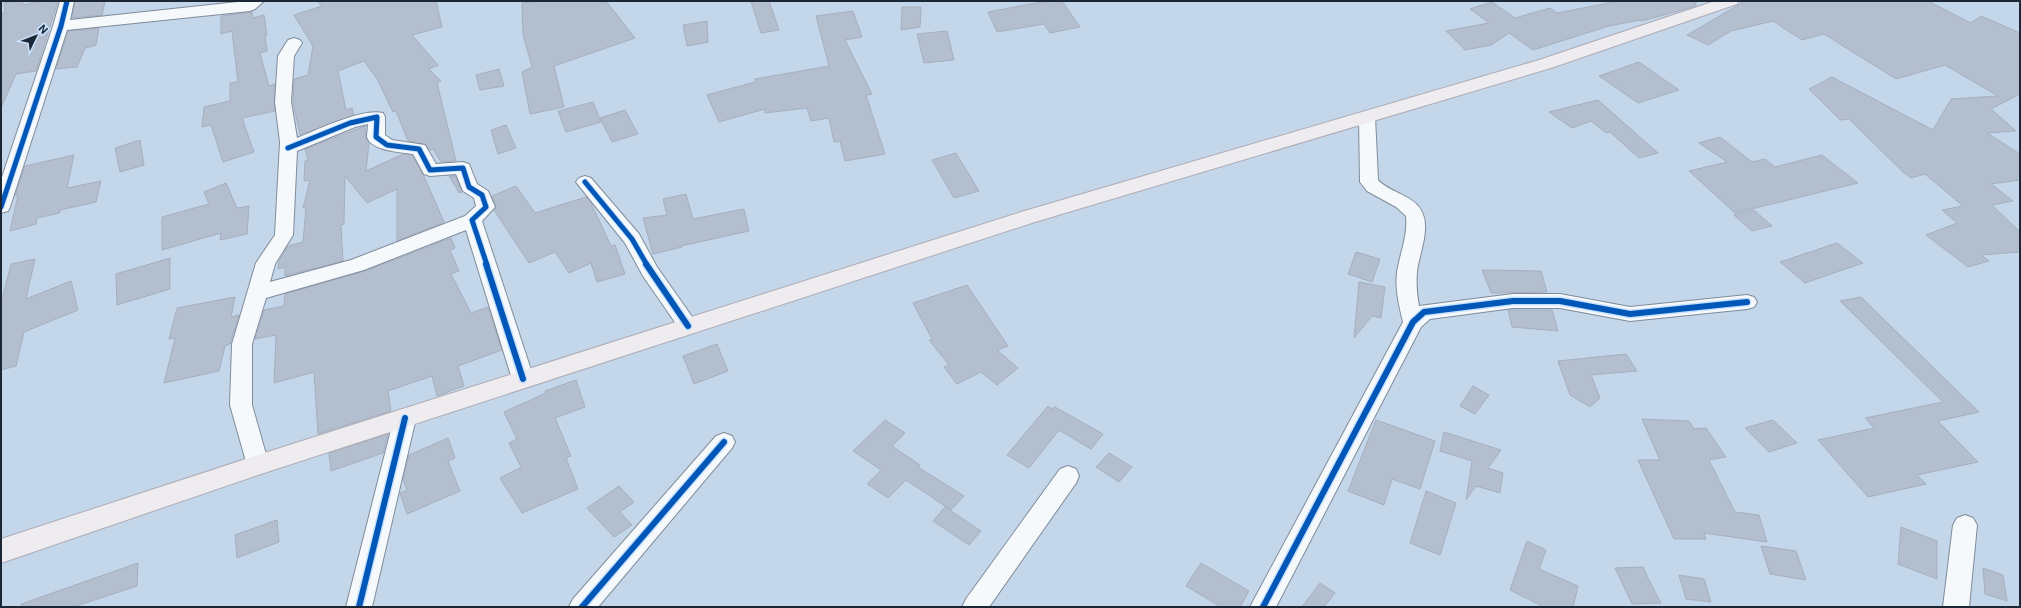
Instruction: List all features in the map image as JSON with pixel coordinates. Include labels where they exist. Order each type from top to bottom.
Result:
[{"type":"main road","points":[[1,551],[258,465],[1028,217],[1545,64],[1731,1]]},
{"type":"street","points":[[1,207],[61,26],[67,1]]},
{"type":"street","points":[[61,26],[250,6],[256,1]]},
{"type":"street","points":[[258,465],[241,405],[242,344],[266,262],[284,235],[288,148],[283,102],[286,56],[294,42]]},
{"type":"street","points":[[257,293],[357,265],[472,220],[486,208],[482,195],[469,187],[463,168],[430,170],[419,149],[387,145],[376,137],[377,117],[350,123],[288,148]]},
{"type":"street","points":[[1367,117],[1369,182],[1374,189],[1412,211],[1416,220],[1416,234],[1410,253],[1406,275],[1407,291],[1413,322]]},
{"type":"street","points":[[585,182],[632,239],[650,271],[688,326]]},
{"type":"street","points":[[472,220],[523,379]]},
{"type":"street","points":[[1262,607],[1413,322],[1424,312],[1514,301],[1560,300],[1630,314],[1747,302]]},
{"type":"street","points":[[359,607],[405,418]]},
{"type":"street","points":[[582,607],[724,442]]},
{"type":"street","points":[[975,607],[1068,476]]},
{"type":"street","points":[[1956,607],[1965,525]]},
{"type":"building","points":[[23,1],[23,5],[41,1],[58,1],[36,71],[16,74],[1,108],[1,14],[5,13],[4,3]]},
{"type":"building","points":[[75,1],[105,1],[102,15],[72,18]]},
{"type":"building","points":[[317,1],[436,1],[442,27],[412,35],[438,65],[429,69],[441,81],[437,83],[456,161],[441,162],[433,149],[430,150],[425,144],[408,141],[396,111],[393,112],[377,79],[364,61],[338,71],[346,110],[352,108],[354,115],[300,135],[293,102],[294,79],[308,75],[313,46],[294,15],[322,6]]},
{"type":"building","points":[[537,1],[606,1],[635,38],[554,66],[564,107],[530,114],[522,72],[532,67],[523,35],[522,3]]},
{"type":"building","points":[[751,1],[769,1],[779,30],[761,33]]},
{"type":"building","points":[[1047,1],[1062,1],[1080,27],[1050,33],[1044,24],[997,32],[988,12]]},
{"type":"building","points":[[1619,1],[1696,1],[1696,6],[1642,21],[1640,20],[1609,26],[1533,50],[1509,33],[1491,45],[1465,50],[1446,31],[1489,23],[1470,9],[1492,2],[1515,18],[1550,8],[1557,13]]},
{"type":"building","points":[[1745,1],[1928,1],[1971,23],[1981,16],[2020,33],[2020,94],[1991,109],[2016,131],[1987,133],[2020,154],[2020,180],[1991,184],[2013,201],[1992,205],[2020,232],[2020,252],[1981,255],[1989,261],[1968,267],[1926,235],[1957,223],[1942,210],[1963,206],[1925,174],[1911,178],[1903,172],[1849,119],[1840,120],[1809,89],[1832,77],[1933,130],[1951,99],[1998,96],[1945,65],[1896,79],[1824,34],[1802,40],[1773,21],[1731,31],[1708,45],[1687,35]]},
{"type":"building","points":[[902,7],[921,7],[920,27],[901,30]]},
{"type":"building","points":[[853,11],[862,37],[845,40],[872,94],[866,95],[885,154],[845,161],[840,141],[834,142],[829,118],[811,121],[807,108],[765,113],[765,109],[719,122],[707,95],[755,82],[755,79],[829,66],[816,16]]},
{"type":"building","points":[[252,12],[253,18],[264,15],[267,35],[265,36],[267,51],[260,53],[269,86],[275,84],[275,111],[242,118],[254,152],[223,162],[211,125],[202,127],[204,107],[230,101],[230,83],[238,82],[232,31],[221,34],[221,16]]},
{"type":"building","points":[[707,21],[708,42],[687,46],[683,25]]},
{"type":"building","points":[[99,28],[96,45],[85,48],[77,67],[56,69],[68,31]]},
{"type":"building","points":[[947,31],[954,60],[924,63],[917,34]]},
{"type":"building","points":[[1639,62],[1679,90],[1638,103],[1599,76]]},
{"type":"building","points":[[499,69],[504,86],[480,90],[476,75]]},
{"type":"building","points":[[1598,100],[1658,153],[1639,158],[1610,132],[1606,133],[1591,121],[1572,128],[1549,112]]},
{"type":"building","points":[[593,102],[601,122],[566,132],[558,111]]},
{"type":"building","points":[[625,110],[638,134],[612,142],[600,118]]},
{"type":"building","points":[[506,125],[516,148],[498,154],[491,130]]},
{"type":"building","points":[[365,126],[366,138],[369,143],[366,171],[403,154],[412,155],[424,176],[444,222],[397,241],[397,189],[367,203],[345,176],[344,224],[341,225],[343,261],[285,276],[285,267],[278,269],[279,261],[288,246],[303,242],[306,208],[303,208],[310,180],[304,181],[305,161],[308,160],[305,149]]},
{"type":"building","points":[[1720,137],[1752,162],[1765,159],[1775,167],[1822,155],[1858,183],[1735,213],[1689,171],[1727,162],[1699,143]]},
{"type":"building","points":[[140,140],[144,165],[120,172],[115,148]]},
{"type":"building","points":[[956,153],[979,191],[954,198],[932,160]]},
{"type":"building","points":[[74,155],[67,188],[101,181],[96,202],[60,210],[60,213],[37,218],[36,224],[10,231],[18,195],[15,196],[25,166]]},
{"type":"building","points":[[449,176],[455,176],[462,192],[459,193]]},
{"type":"building","points":[[226,183],[237,208],[249,206],[247,234],[220,240],[221,233],[162,250],[162,217],[209,204],[204,192]]},
{"type":"building","points":[[516,186],[535,213],[586,197],[591,203],[611,246],[615,245],[625,274],[597,282],[591,263],[569,273],[555,252],[529,263],[494,210],[496,206],[492,196]]},
{"type":"building","points":[[686,194],[693,219],[744,209],[749,231],[681,246],[682,247],[653,254],[643,218],[667,215],[663,199]]},
{"type":"building","points":[[1754,210],[1772,226],[1752,231],[1734,215]]},
{"type":"building","points":[[451,238],[455,248],[450,250],[459,271],[451,274],[471,313],[488,307],[502,350],[458,366],[464,386],[437,396],[432,376],[388,391],[391,411],[318,434],[314,372],[274,383],[276,335],[255,339],[264,310],[284,306],[285,294],[365,271]]},
{"type":"building","points":[[1837,243],[1863,263],[1805,283],[1780,262]]},
{"type":"building","points":[[1356,252],[1380,259],[1372,282],[1348,274]]},
{"type":"building","points":[[170,258],[170,289],[117,305],[116,274]]},
{"type":"building","points":[[35,259],[26,299],[71,281],[78,310],[24,332],[16,366],[1,370],[1,303],[11,264]]},
{"type":"building","points":[[1482,270],[1541,271],[1547,292],[1491,293]]},
{"type":"building","points":[[1359,282],[1385,287],[1381,318],[1372,316],[1354,338]]},
{"type":"building","points":[[967,285],[1008,346],[997,350],[1018,368],[997,385],[981,372],[957,384],[944,367],[949,365],[929,340],[932,339],[913,303]]},
{"type":"building","points":[[235,297],[231,317],[239,315],[230,344],[225,346],[219,371],[164,383],[175,338],[169,339],[177,308]]},
{"type":"building","points":[[1861,297],[1979,412],[1938,421],[1978,462],[1917,475],[1926,484],[1868,497],[1818,440],[1874,428],[1865,418],[1943,402],[1840,301]]},
{"type":"building","points":[[1508,310],[1552,310],[1558,331],[1512,327]]},
{"type":"building","points":[[717,344],[728,371],[694,384],[683,356]]},
{"type":"building","points":[[1626,354],[1637,371],[1591,375],[1600,398],[1590,407],[1570,395],[1558,361]]},
{"type":"building","points":[[576,380],[585,407],[555,418],[571,456],[566,458],[578,489],[522,513],[500,478],[521,467],[509,443],[517,439],[504,412],[546,393],[545,391]]},
{"type":"building","points":[[1473,386],[1489,395],[1475,414],[1460,406]]},
{"type":"building","points":[[1048,406],[1052,409],[1055,407],[1103,434],[1091,449],[1059,430],[1029,468],[1007,455]]},
{"type":"building","points":[[1642,419],[1689,421],[1694,429],[1706,428],[1726,457],[1709,460],[1735,512],[1759,515],[1767,542],[1704,533],[1706,539],[1674,539],[1638,460],[1660,460]]},
{"type":"building","points":[[885,420],[905,433],[892,446],[920,465],[918,467],[964,496],[951,510],[906,480],[888,498],[867,484],[881,470],[853,451]]},
{"type":"building","points":[[1376,420],[1435,441],[1420,489],[1392,479],[1384,505],[1348,491]]},
{"type":"building","points":[[1773,420],[1797,443],[1769,452],[1745,428]]},
{"type":"building","points":[[1444,432],[1501,450],[1488,468],[1503,473],[1500,493],[1476,486],[1466,500],[1472,461],[1440,451]]},
{"type":"building","points":[[388,434],[383,453],[331,471],[329,453]]},
{"type":"building","points":[[448,438],[455,458],[448,461],[460,491],[407,514],[400,493],[407,490],[403,479],[409,455]]},
{"type":"building","points":[[1109,453],[1132,467],[1119,482],[1096,467]]},
{"type":"building","points":[[619,486],[634,502],[620,512],[632,525],[614,537],[587,508]]},
{"type":"building","points":[[1426,491],[1456,503],[1440,555],[1410,543]]},
{"type":"building","points":[[945,507],[981,531],[969,545],[933,521]]},
{"type":"building","points":[[277,520],[279,542],[237,558],[235,535]]},
{"type":"building","points":[[1901,527],[1937,541],[1937,579],[1898,564]]},
{"type":"building","points":[[1527,541],[1546,550],[1539,569],[1578,586],[1573,607],[1544,607],[1510,590]]},
{"type":"building","points":[[1761,546],[1796,551],[1806,580],[1770,574]]},
{"type":"building","points":[[138,563],[137,586],[73,607],[21,607],[21,604]]},
{"type":"building","points":[[1201,563],[1249,591],[1240,607],[1221,607],[1186,586]]},
{"type":"building","points":[[1643,567],[1661,603],[1632,604],[1615,568]]},
{"type":"building","points":[[1983,568],[2003,575],[2007,601],[1985,594]]},
{"type":"building","points":[[1679,575],[1704,579],[1711,602],[1686,599]]},
{"type":"building","points":[[1320,583],[1335,593],[1324,607],[1302,607]]},
{"type":"cycle path","points":[[1,207],[61,26],[67,1]]},
{"type":"cycle path","points":[[288,148],[350,123],[377,117],[376,137],[387,145],[419,149],[430,170],[463,168],[469,187],[482,195],[486,207],[472,220],[523,379]]},
{"type":"cycle path","points":[[585,182],[632,239],[650,271],[688,326]]},
{"type":"cycle path","points":[[1263,607],[1413,322],[1424,312],[1513,301],[1560,301],[1630,314],[1747,302]]},
{"type":"cycle path","points":[[359,607],[405,418]]},
{"type":"cycle path","points":[[582,607],[724,442]]}]
